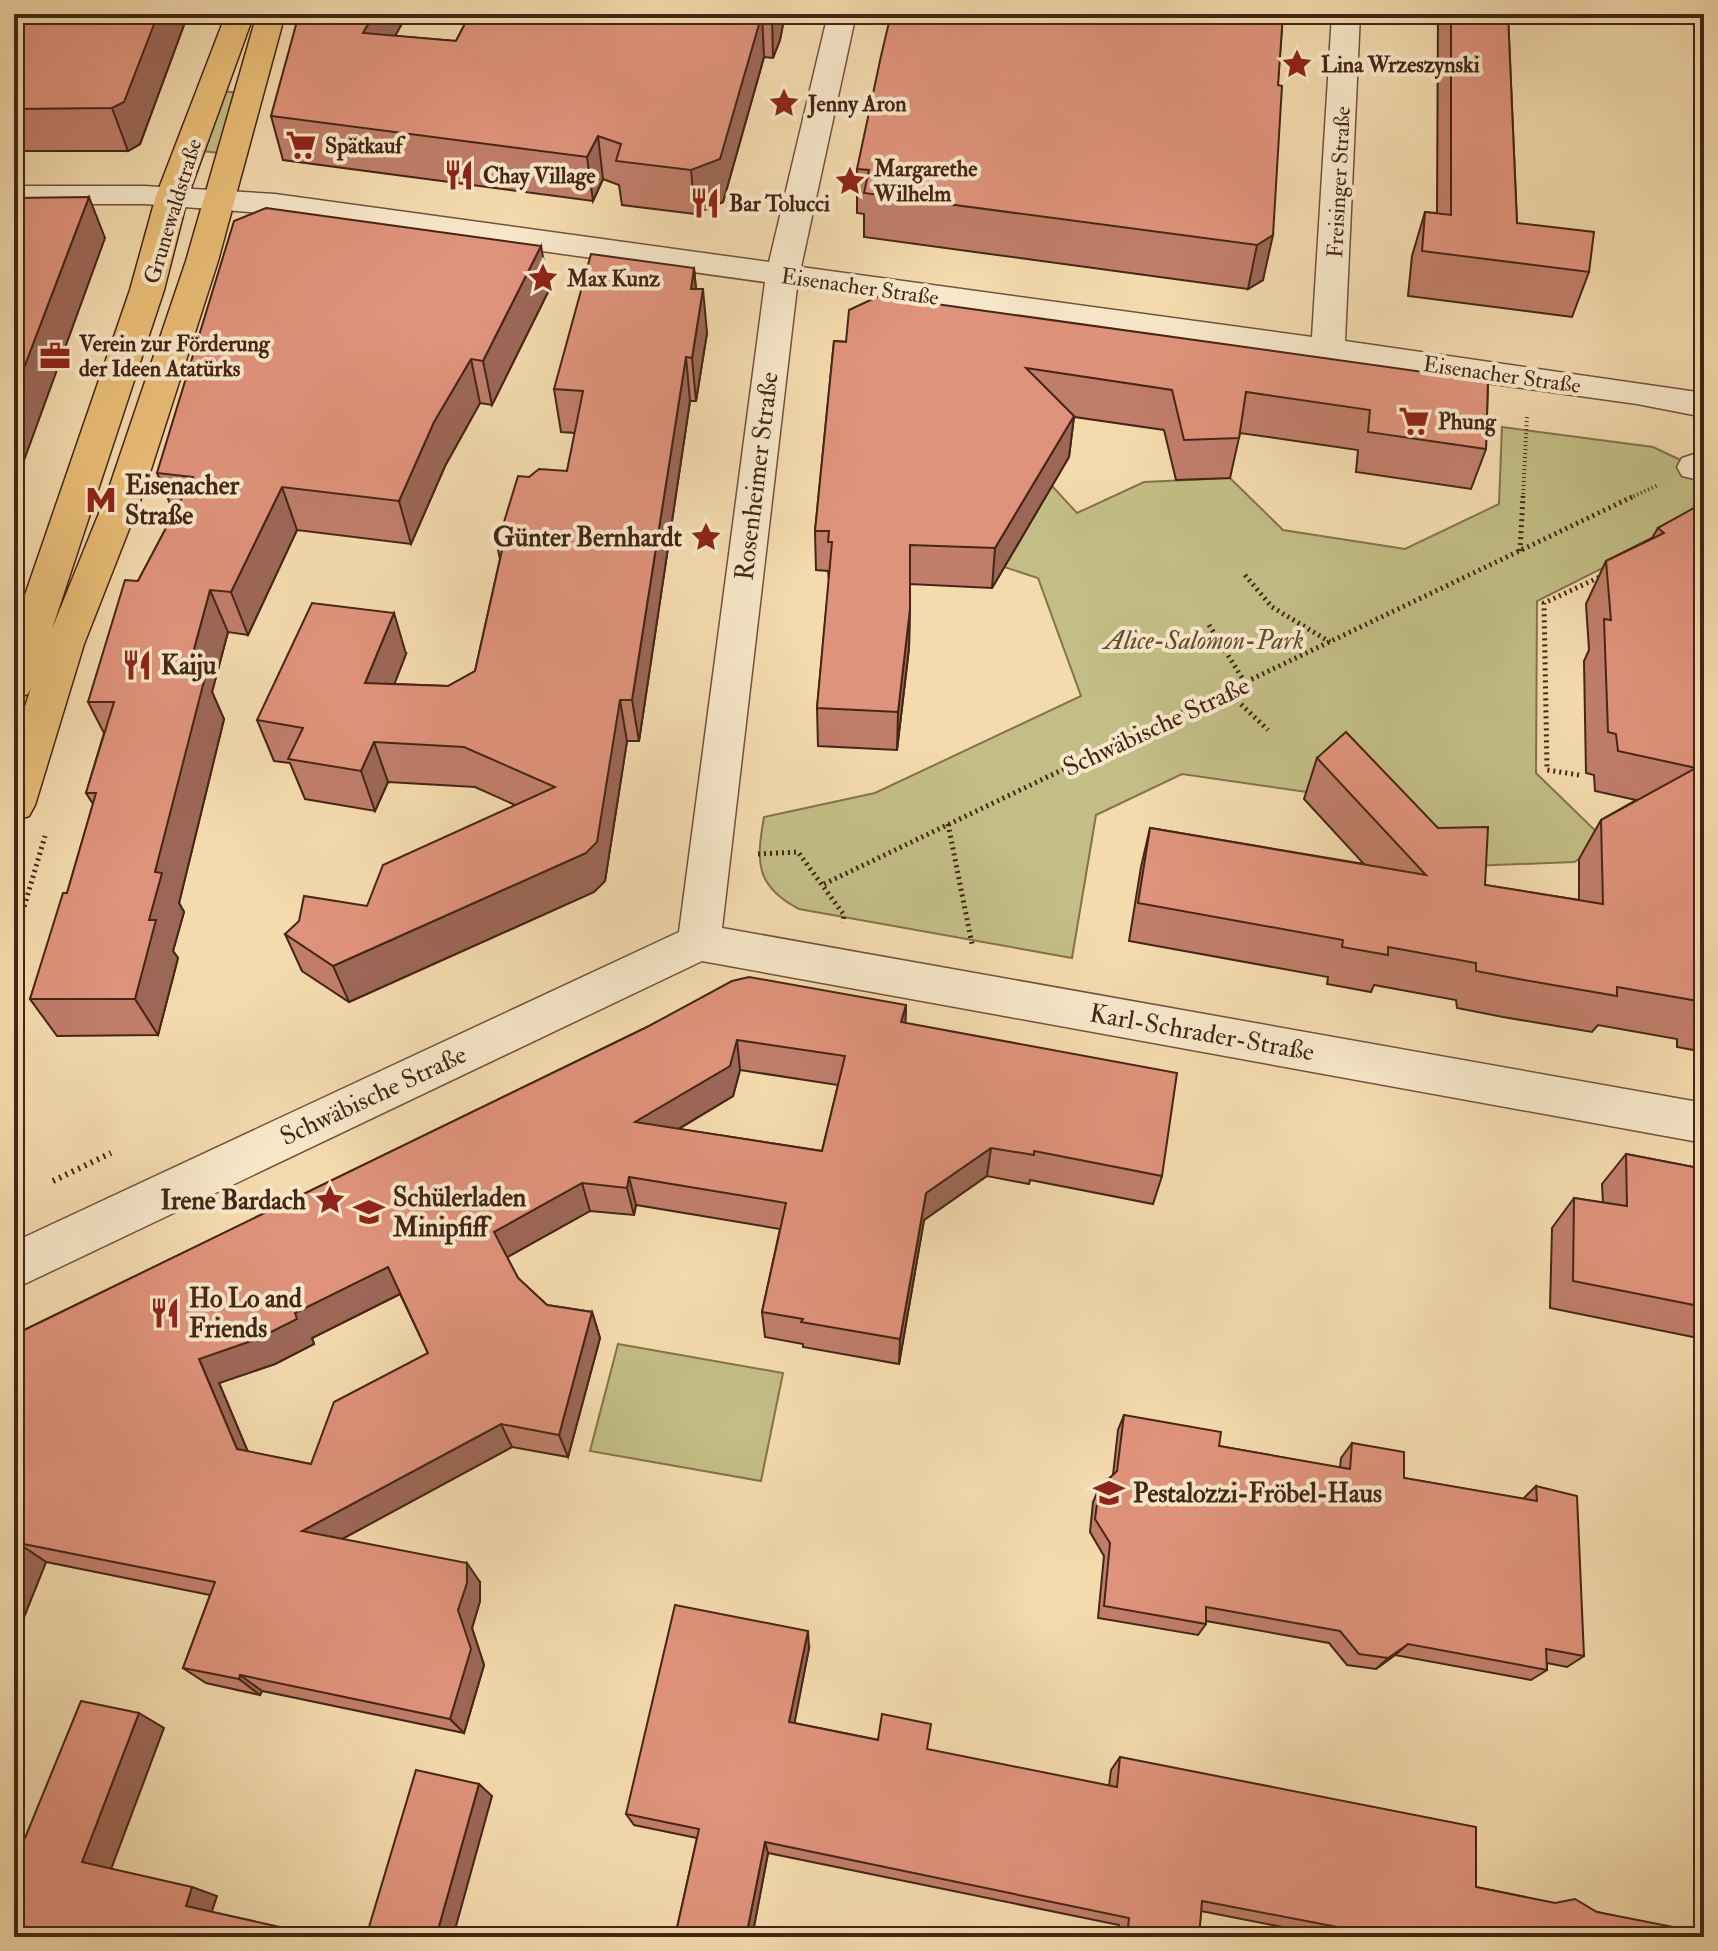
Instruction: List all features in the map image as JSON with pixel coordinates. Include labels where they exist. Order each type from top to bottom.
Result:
[{"type":"main road","name":"Grunewaldstraße","points":[[14,684],[147,290],[172,196],[240,14]]},
{"type":"main road","name":"Grunewaldstraße","points":[[14,805],[65,644],[126,491],[208,241],[271,14]]},
{"type":"street","name":"Rosenheimer Straße","points":[[699,942],[783,275],[842,14]]},
{"type":"street","name":"Freisinger Straße","points":[[1328,350],[1346,14]]},
{"type":"street","name":"Eisenacher Straße","points":[[14,195],[172,196],[283,205],[1637,393],[1704,405]]},
{"type":"street","points":[[108,410],[152,410]]},
{"type":"street","name":"Karl-Schrader-Straße","points":[[699,942],[1704,1123]]},
{"type":"street","name":"Schwäbische Straße","points":[[25,1253],[699,942]]},
{"type":"path","points":[[1520,551],[1527,416]]},
{"type":"path","name":"Schwäbische Straße","points":[[709,854],[798,852],[824,884],[1700,465]]},
{"type":"path","points":[[1579,775],[1547,770],[1544,603],[1610,572]]},
{"type":"path","points":[[1245,575],[1272,607],[1331,643]]},
{"type":"path","points":[[1209,625],[1246,684]]},
{"type":"path","points":[[1228,692],[1268,730]]},
{"type":"path","points":[[948,824],[973,952]]},
{"type":"path","points":[[53,1181],[111,1153]]},
{"type":"green space","points":[[224,91],[237,93],[220,153],[200,151]]},
{"type":"green space","name":"Alice-Salomon-Park","points":[[1502,427],[1653,447],[1704,471],[1704,517],[1537,601],[1536,773],[1608,843],[1574,862],[1420,868],[1355,799],[1182,774],[1096,815],[1072,958],[799,909],[766,882],[760,860],[764,817],[875,793],[1081,696],[1038,578],[1004,567],[1052,486],[1077,513],[1144,482],[1230,478],[1283,530],[1405,549],[1499,504]]},
{"type":"green space","points":[[618,1344],[783,1373],[761,1481],[590,1451]]},
{"type":"building","points":[[14,14],[158,14],[124,102],[112,108],[14,109]]},
{"type":"building","points":[[299,14],[374,14],[363,33],[456,41],[470,14],[762,14],[720,159],[691,170],[616,161],[621,144],[598,136],[587,157],[271,116]]},
{"type":"building","points":[[891,14],[1283,14],[1273,235],[1257,245],[864,193],[869,170],[857,169]]},
{"type":"building","points":[[1451,14],[1508,14],[1517,223],[1594,232],[1589,272],[1422,251],[1425,212],[1451,215]]},
{"type":"building","points":[[89,197],[14,394],[14,198]]},
{"type":"building","points":[[266,208],[541,246],[483,361],[471,359],[434,422],[399,501],[282,487],[231,592],[210,590],[187,675],[205,677],[155,872],[162,873],[149,920],[156,920],[135,999],[30,999],[63,893],[67,893],[96,793],[86,793],[114,702],[88,702],[125,580],[138,581],[193,477],[157,473],[234,221]]},
{"type":"building","points":[[591,254],[694,268],[691,289],[703,289],[692,358],[686,357],[632,700],[620,700],[597,842],[586,853],[333,966],[285,934],[299,921],[304,896],[367,906],[383,865],[555,787],[464,747],[374,742],[361,771],[288,759],[303,728],[257,720],[312,603],[394,613],[365,683],[448,686],[475,671],[503,546],[497,545],[518,476],[529,477],[539,469],[567,471],[583,391],[554,389]]},
{"type":"building","points":[[879,296],[1488,381],[1486,449],[1368,432],[1370,410],[1246,392],[1239,438],[1184,440],[1172,390],[1026,368],[1074,416],[995,548],[910,545],[910,609],[898,712],[817,708],[832,542],[828,542],[829,531],[815,531],[834,341],[846,342],[849,310]]},
{"type":"building","points":[[1704,504],[1704,636],[1698,636],[1704,708],[1704,834],[1695,837],[1701,946],[1704,943],[1704,1002],[1617,987],[1617,996],[1524,980],[1476,971],[1476,963],[1388,947],[1388,955],[1342,947],[1343,940],[1138,903],[1150,828],[1426,875],[1317,758],[1346,732],[1438,828],[1488,827],[1485,885],[1603,904],[1601,820],[1696,768],[1618,751],[1616,734],[1608,732],[1604,619],[1611,620],[1606,561],[1664,533],[1658,528]]},
{"type":"building","points":[[749,977],[906,1005],[901,1022],[1177,1073],[1162,1176],[1034,1151],[1034,1155],[991,1148],[926,1193],[900,1339],[762,1312],[786,1203],[629,1177],[627,1188],[582,1183],[494,1232],[518,1278],[547,1305],[592,1312],[559,1435],[501,1424],[302,1531],[467,1563],[467,1583],[458,1610],[471,1649],[450,1719],[240,1675],[239,1679],[183,1668],[215,1582],[18,1543],[14,1553],[14,1335],[647,1027],[732,981]],"holes":[[[737,1040],[845,1056],[822,1151],[635,1122],[730,1066]],[[388,1267],[428,1353],[334,1402],[311,1464],[237,1449],[199,1359],[257,1339],[297,1319],[295,1313]]]},
{"type":"building","points":[[1626,1154],[1704,1169],[1704,1307],[1573,1281],[1574,1198],[1627,1206]]},
{"type":"building","points":[[1124,1415],[1221,1432],[1219,1446],[1350,1469],[1352,1443],[1404,1452],[1404,1478],[1537,1501],[1536,1486],[1577,1496],[1584,1656],[1546,1649],[1547,1670],[1408,1644],[1388,1658],[1359,1654],[1340,1631],[1206,1607],[1206,1624],[1104,1606],[1110,1543],[1095,1519],[1099,1488],[1117,1471]]},
{"type":"building","points":[[675,1605],[808,1631],[789,1722],[878,1740],[882,1714],[931,1724],[927,1749],[1117,1787],[1120,1757],[1476,1827],[1476,1887],[1555,1903],[1575,1899],[1597,1912],[1704,1933],[1704,1937],[1389,1937],[1202,1901],[1199,1937],[1127,1937],[1129,1918],[765,1842],[746,1937],[675,1937],[699,1829],[626,1814]]},
{"type":"building","points":[[81,1701],[139,1713],[82,1862],[192,1887],[186,1906],[325,1937],[14,1937],[14,1835],[25,1838]]},
{"type":"building","points":[[416,1770],[479,1784],[436,1937],[366,1937]]},
{"type":"place","name":"Lina Wrzeszynski","points":[[1297,64]]},
{"type":"place","name":"Jenny Aron","points":[[784,103]]},
{"type":"place","name":"Spätkauf","points":[[301,145]]},
{"type":"place","name":"Chay Village","points":[[459,175]]},
{"type":"place","name":"Margarethe Wilhelm","points":[[850,181]]},
{"type":"place","name":"Bar Tolucci","points":[[705,203]]},
{"type":"place","name":"Max Kunz","points":[[543,278]]},
{"type":"place","name":"Verein zur Förderung der Ideen Atatürks","points":[[55,356]]},
{"type":"place","name":"Phung","points":[[1414,421]]},
{"type":"place","name":"Eisenacher Straße","points":[[101,500]]},
{"type":"place","name":"Günter Bernhardt","points":[[706,537]]},
{"type":"place","name":"Kaiju","points":[[137,665]]},
{"type":"place","name":"Irene Bardach","points":[[330,1200]]},
{"type":"place","name":"Schülerladen Minipfiff","points":[[369,1212]]},
{"type":"place","name":"Ho Lo and Friends","points":[[165,1313]]},
{"type":"place","name":"Pestalozzi-Fröbel-Haus","points":[[1109,1493]]}]
